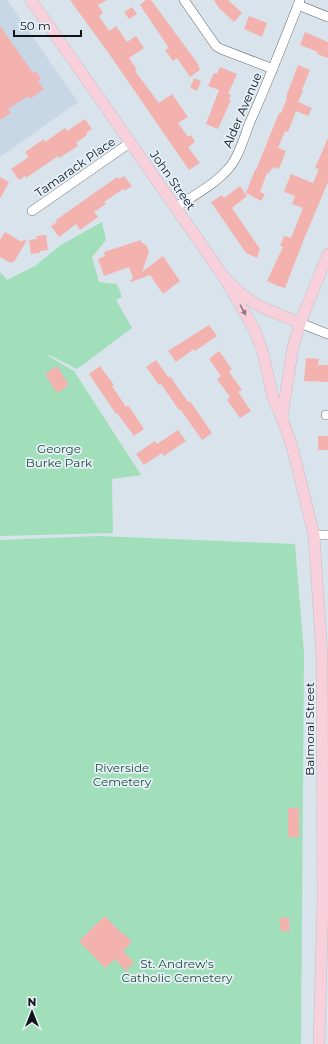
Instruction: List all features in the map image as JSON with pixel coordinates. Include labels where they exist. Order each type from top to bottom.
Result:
[{"type":"main road","name":"John Street","points":[[31,0],[224,277],[240,293],[259,306],[300,323]]},
{"type":"main road","points":[[282,418],[293,347],[300,323],[328,254]]},
{"type":"main road","name":"Balmoral Street","points":[[224,277],[256,333],[263,353],[273,398],[282,418],[293,450],[314,535],[325,656],[325,899],[323,1032],[319,1044]]},
{"type":"street","points":[[184,0],[216,46],[273,69]]},
{"type":"street","points":[[299,2],[328,16]]},
{"type":"street","name":"Alder Avenue","points":[[176,207],[208,187],[229,168],[239,149],[273,69],[299,2]]},
{"type":"street","name":"Tamarack Place","points":[[32,211],[131,142]]},
{"type":"street","name":"John Street","points":[[300,323],[328,334]]},
{"type":"street","points":[[314,535],[328,535]]},
{"type":"shaded area","points":[[0,0],[7,0],[78,102],[0,157]]},
{"type":"green space","name":"George Burke Park","points":[[102,222],[106,240],[92,257],[99,282],[117,284],[122,297],[116,300],[132,328],[77,369],[49,355],[48,356],[74,371],[141,475],[112,479],[113,533],[0,536],[0,272],[7,280],[35,266],[61,245]]},
{"type":"green space","points":[[98,536],[295,544],[304,653],[301,1044],[0,1044],[0,540]]},
{"type":"building","points":[[70,0],[107,0],[98,5],[103,13],[99,16],[109,31],[116,26],[127,42],[136,36],[144,48],[129,58],[137,70],[135,71],[159,103],[172,94],[188,117],[178,123],[188,137],[191,135],[195,142],[188,147],[200,163],[189,170]]},
{"type":"building","points":[[146,0],[151,0],[198,64],[200,70],[190,77],[177,58],[173,61],[165,50],[169,48],[140,5]]},
{"type":"building","points":[[214,0],[228,0],[242,13],[234,22],[219,8]]},
{"type":"building","points":[[132,7],[137,14],[129,19],[124,12]]},
{"type":"building","points":[[249,16],[267,23],[262,37],[244,29]]},
{"type":"building","points":[[0,26],[33,73],[36,71],[41,79],[38,81],[44,89],[30,99],[28,96],[8,109],[11,113],[0,120]]},
{"type":"building","points":[[305,32],[328,42],[328,58],[317,54],[318,52],[300,45]]},
{"type":"building","points":[[298,65],[310,70],[298,102],[312,108],[308,116],[296,111],[288,132],[285,131],[278,148],[286,151],[279,169],[274,167],[269,173],[267,173],[260,192],[265,194],[261,201],[246,193],[279,113],[281,113]]},
{"type":"building","points":[[220,67],[237,74],[228,94],[231,95],[229,99],[231,100],[218,129],[206,124],[219,90],[208,86],[214,73],[217,74]]},
{"type":"building","points":[[194,78],[201,81],[197,91],[190,88]]},
{"type":"building","points":[[85,119],[92,129],[86,133],[87,135],[76,143],[78,146],[59,158],[58,156],[26,178],[25,176],[19,180],[11,169],[29,157],[25,152],[44,139],[45,142],[65,128],[67,131]]},
{"type":"building","points":[[328,138],[328,182],[285,288],[278,286],[267,281],[283,247],[280,246],[284,236],[291,238],[303,208],[292,204],[295,196],[284,192],[285,189],[291,174],[313,183],[319,169],[315,168]]},
{"type":"building","points":[[124,176],[132,186],[124,191],[123,189],[104,202],[106,204],[94,212],[98,217],[80,230],[76,224],[59,237],[51,226],[57,222],[56,220],[117,177],[119,179]]},
{"type":"building","points":[[0,177],[9,182],[0,199]]},
{"type":"building","points":[[240,186],[247,196],[232,208],[260,249],[257,258],[246,253],[211,202],[222,195],[224,198]]},
{"type":"building","points":[[5,232],[20,241],[27,240],[14,262],[13,261],[11,263],[0,257],[0,240]]},
{"type":"building","points":[[46,235],[48,250],[31,254],[29,240],[37,239],[36,236]]},
{"type":"building","points":[[141,240],[141,242],[147,246],[149,252],[142,272],[163,256],[180,281],[163,294],[150,275],[131,282],[130,281],[133,278],[129,267],[104,276],[98,259],[105,256],[104,252]]},
{"type":"building","points":[[209,325],[217,336],[195,351],[194,349],[176,362],[168,351]]},
{"type":"building","points":[[219,351],[232,369],[229,372],[242,390],[238,392],[251,411],[240,418],[227,400],[230,397],[217,379],[221,376],[209,359]]},
{"type":"building","points":[[306,358],[319,359],[318,365],[328,365],[328,382],[304,381]]},
{"type":"building","points":[[156,360],[169,378],[170,376],[188,402],[190,401],[212,433],[202,440],[161,384],[159,385],[146,367]]},
{"type":"building","points":[[57,366],[69,385],[57,393],[45,374]]},
{"type":"building","points":[[100,366],[114,385],[112,386],[126,407],[128,405],[144,429],[134,436],[117,413],[116,414],[89,374]]},
{"type":"building","points":[[178,430],[186,441],[164,456],[162,453],[144,465],[136,454],[155,441],[157,444]]},
{"type":"building","points":[[318,436],[328,436],[328,450],[318,450]]},
{"type":"building","points":[[288,808],[299,808],[299,837],[288,837]]},
{"type":"building","points":[[105,916],[132,942],[123,951],[134,962],[126,971],[115,959],[105,968],[79,941]]},
{"type":"building","points":[[289,917],[290,931],[280,931],[280,918]]},
{"type":"park label","name":"Riverside Cemetery","points":[[122,774]]},
{"type":"park label","name":"St. Andrew's Catholic Cemetery","points":[[177,970]]}]
